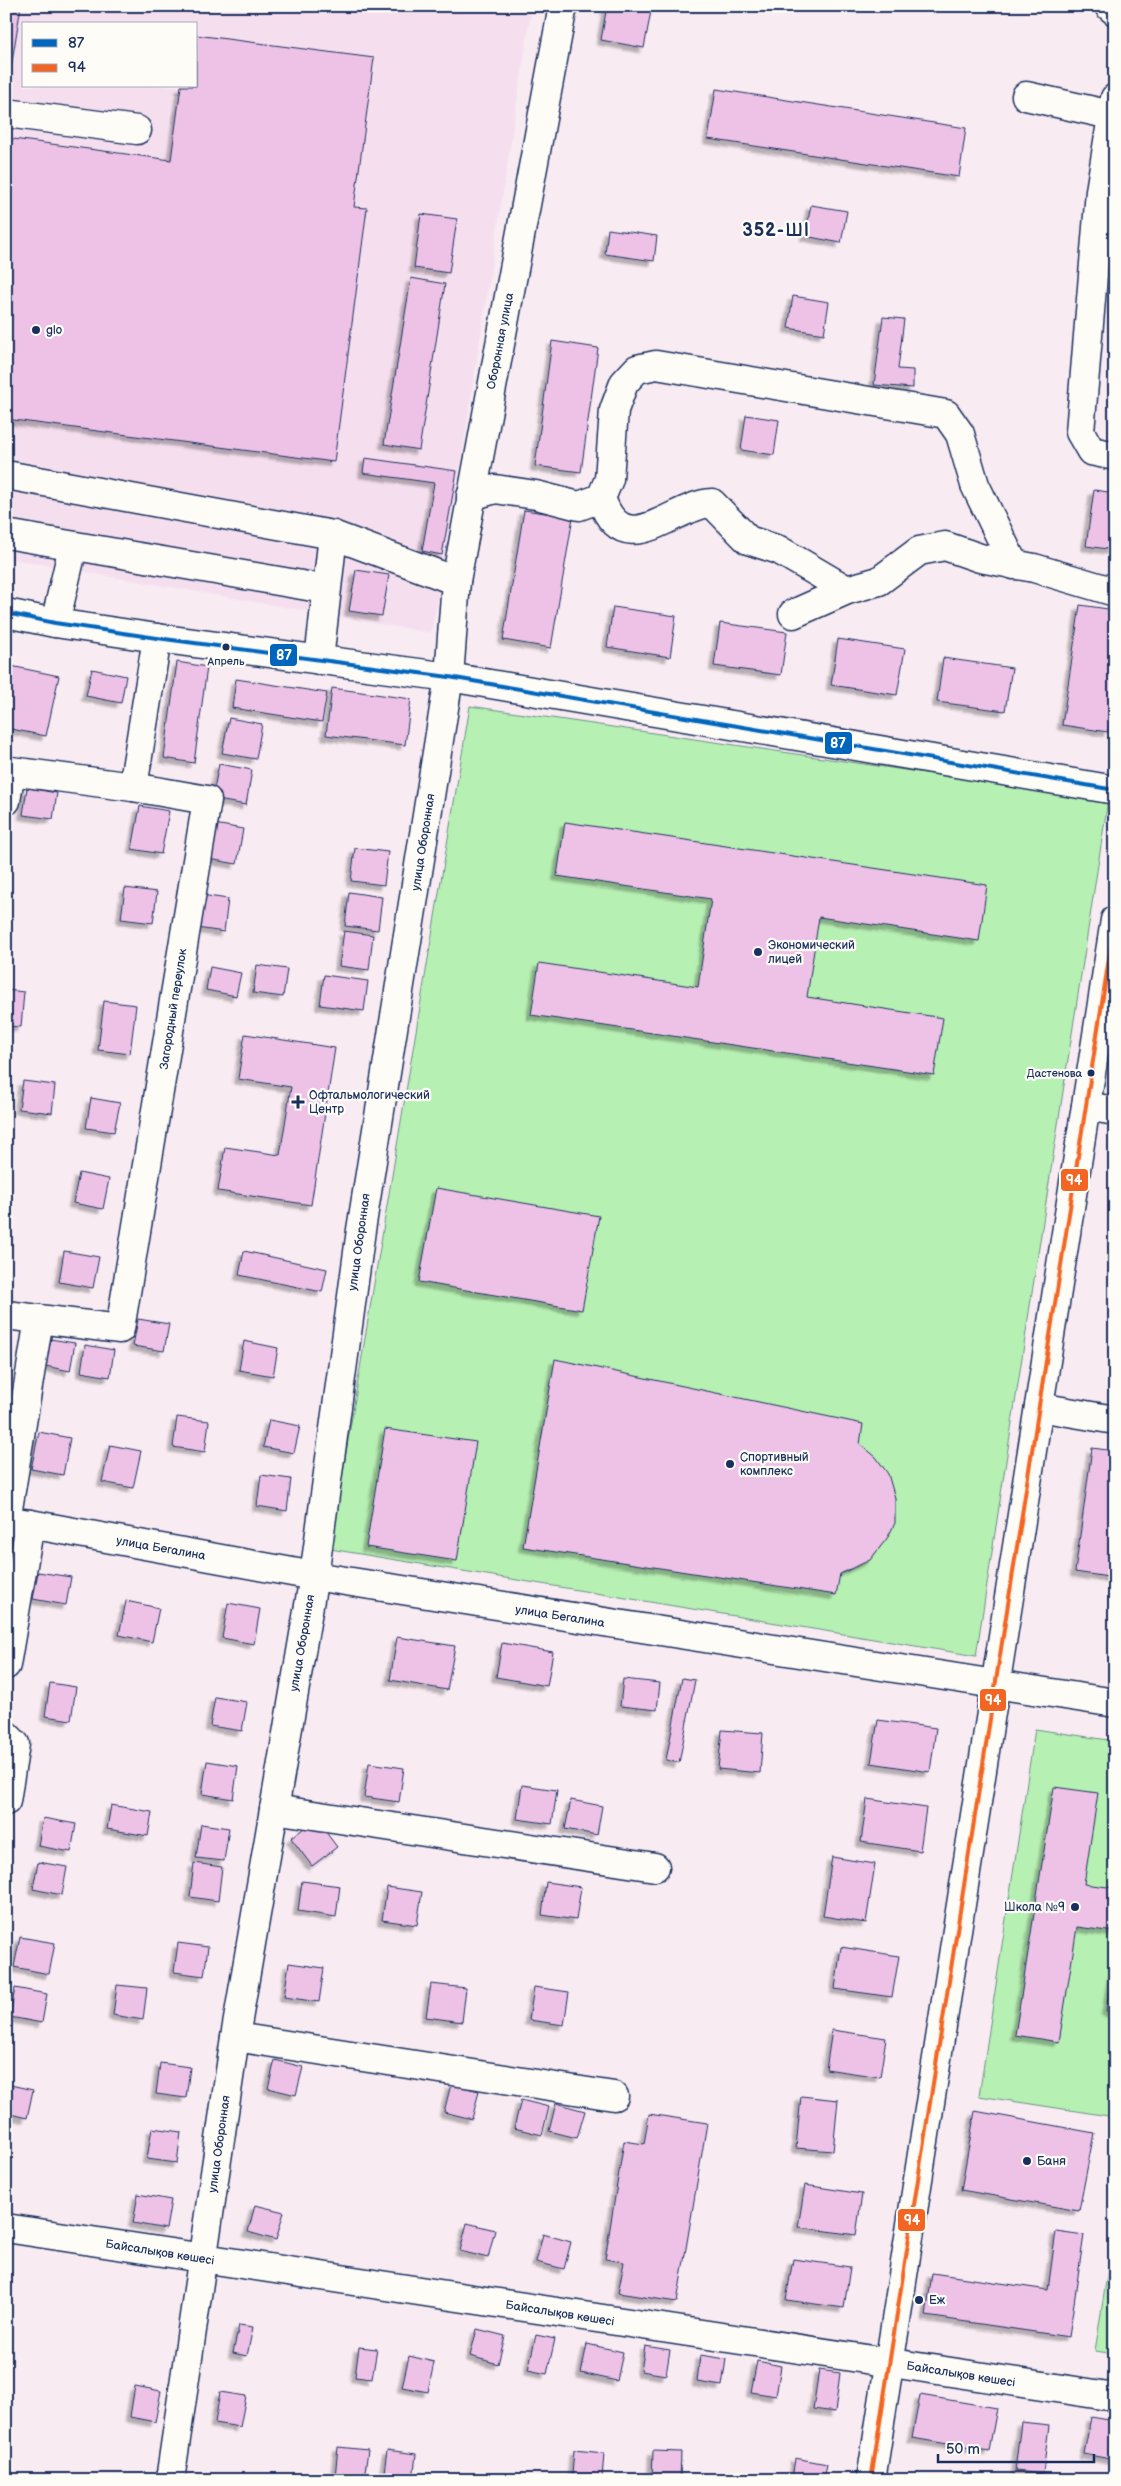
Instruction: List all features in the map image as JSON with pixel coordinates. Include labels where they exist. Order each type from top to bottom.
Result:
[{"type":"street","name":"Оборонная улица","points":[[449,676],[456,581],[563,6]]},
{"type":"street","points":[[1109,6],[1115,11]]},
{"type":"street","points":[[1026,96],[1113,106],[1107,193],[1080,432],[1091,451],[1115,456]]},
{"type":"street","points":[[6,113],[137,130]]},
{"type":"street","points":[[847,590],[779,550],[748,540],[712,503],[700,503],[668,521],[643,529],[620,527],[606,513],[601,498],[609,479],[614,410],[624,383],[637,369],[656,365],[946,414],[960,434],[975,485],[1014,565]]},
{"type":"street","points":[[6,475],[333,536],[456,581]]},
{"type":"street","points":[[471,496],[495,489],[536,495],[580,506],[601,498]]},
{"type":"street","points":[[6,534],[325,589]]},
{"type":"street","points":[[319,660],[325,589],[333,536]]},
{"type":"street","points":[[793,614],[847,590],[879,581],[919,551],[945,546],[980,558],[1014,565],[1115,592]]},
{"type":"street","points":[[55,623],[73,547]]},
{"type":"street","points":[[6,613],[55,623],[157,638],[449,676],[1115,790]]},
{"type":"street","points":[[133,787],[157,638]]},
{"type":"street","name":"улица Оборонная","points":[[170,2480],[235,2037],[314,1576],[361,1230],[449,676]]},
{"type":"street","name":"Загородный переулок","points":[[6,801],[10,771],[133,787],[207,800],[120,1329],[6,1315]]},
{"type":"street","points":[[870,2480],[1115,920]]},
{"type":"street","points":[[1086,1106],[1115,1111]]},
{"type":"street","points":[[6,1665],[14,1522],[39,1319]]},
{"type":"street","points":[[1038,1407],[1115,1420]]},
{"type":"street","name":"улица Бегалина","points":[[14,1522],[314,1576],[995,1686],[1115,1703]]},
{"type":"street","points":[[6,1735],[15,1744],[6,1801]]},
{"type":"street","points":[[274,1808],[655,1867]]},
{"type":"street","points":[[235,2037],[614,2096]]},
{"type":"street","name":"Байсалықов көшесі","points":[[8,2227],[203,2259],[1115,2397]]},
{"type":"shaded area","points":[[6,6],[532,6],[445,565],[431,633],[6,558]]},
{"type":"green space","points":[[470,706],[1108,800],[976,1656],[330,1549]]},
{"type":"green space","points":[[1035,1729],[1115,1741],[1115,2117],[979,2096]]},
{"type":"green space","points":[[1115,2225],[1115,2354],[1095,2351]]},
{"type":"building","points":[[6,6],[21,6],[10,74],[6,74]]},
{"type":"building","points":[[607,6],[652,6],[644,48],[601,40]]},
{"type":"building","points":[[198,35],[374,58],[354,207],[367,208],[334,462],[6,419],[6,138],[171,160],[181,88],[198,88]]},
{"type":"building","points":[[716,89],[966,128],[959,177],[708,139]]},
{"type":"building","points":[[811,205],[847,211],[841,243],[805,236]]},
{"type":"building","points":[[421,214],[457,219],[449,273],[414,268]]},
{"type":"building","points":[[608,229],[657,236],[654,261],[605,254]]},
{"type":"building","points":[[411,278],[445,284],[419,450],[384,444]]},
{"type":"building","points":[[793,296],[829,302],[824,334],[788,328]]},
{"type":"building","points":[[883,317],[904,319],[898,369],[913,370],[913,388],[874,385]]},
{"type":"building","points":[[552,341],[598,348],[581,472],[535,466]]},
{"type":"building","points":[[746,415],[779,420],[774,455],[741,450]]},
{"type":"building","points":[[365,458],[457,471],[442,555],[422,551],[434,483],[363,473]]},
{"type":"building","points":[[1094,490],[1115,493],[1115,550],[1086,546]]},
{"type":"building","points":[[524,510],[573,517],[551,648],[503,640]]},
{"type":"building","points":[[356,570],[389,575],[382,616],[349,611]]},
{"type":"building","points":[[1080,605],[1115,610],[1115,691],[1108,732],[1062,725]]},
{"type":"building","points":[[613,607],[676,616],[670,657],[607,647]]},
{"type":"building","points":[[720,623],[787,632],[781,675],[714,666]]},
{"type":"building","points":[[838,639],[905,649],[897,695],[831,685]]},
{"type":"building","points":[[943,658],[1012,668],[1005,711],[937,702]]},
{"type":"building","points":[[177,662],[207,667],[194,763],[164,758]]},
{"type":"building","points":[[6,665],[59,676],[46,736],[6,728]]},
{"type":"building","points":[[92,669],[126,676],[121,703],[86,696]]},
{"type":"building","points":[[236,679],[327,693],[322,722],[232,708]]},
{"type":"building","points":[[332,688],[411,699],[405,745],[326,735]]},
{"type":"building","points":[[229,718],[262,724],[256,759],[222,753]]},
{"type":"building","points":[[219,764],[252,770],[246,805],[212,799]]},
{"type":"building","points":[[27,788],[57,793],[53,819],[23,815]]},
{"type":"building","points":[[140,806],[169,811],[161,854],[132,849]]},
{"type":"building","name":"Экономический лицей","points":[[565,822],[987,885],[979,941],[819,917],[807,997],[943,1018],[934,1075],[531,1015],[539,963],[698,987],[711,899],[557,876]]},
{"type":"building","points":[[209,823],[243,829],[237,864],[203,858]]},
{"type":"building","points":[[355,848],[388,852],[384,885],[351,881]]},
{"type":"building","points":[[125,888],[157,892],[153,923],[121,919]]},
{"type":"building","points":[[349,892],[382,897],[378,930],[345,926]]},
{"type":"building","points":[[201,895],[228,899],[224,932],[197,928]]},
{"type":"building","points":[[344,931],[373,935],[369,970],[339,966]]},
{"type":"building","points":[[257,965],[287,969],[283,997],[253,993]]},
{"type":"building","points":[[210,967],[241,973],[236,996],[206,990]]},
{"type":"building","points":[[324,975],[368,981],[364,1011],[320,1005]]},
{"type":"building","points":[[6,990],[24,992],[21,1027],[6,1026]]},
{"type":"building","points":[[104,1001],[136,1005],[130,1054],[98,1050]]},
{"type":"building","points":[[245,1034],[335,1048],[311,1205],[218,1191],[225,1147],[280,1155],[291,1087],[238,1079]]},
{"type":"building","points":[[6,1072],[12,1073],[6,1107]]},
{"type":"building","points":[[23,1081],[55,1085],[52,1113],[19,1109]]},
{"type":"building","points":[[91,1098],[120,1103],[114,1132],[86,1128]]},
{"type":"building","points":[[79,1173],[109,1179],[103,1209],[73,1203]]},
{"type":"building","points":[[436,1188],[599,1216],[582,1310],[419,1282]]},
{"type":"building","points":[[64,1251],[99,1257],[93,1288],[59,1282]]},
{"type":"building","points":[[244,1251],[327,1269],[322,1292],[239,1275]]},
{"type":"building","points":[[138,1319],[169,1324],[164,1351],[133,1346]]},
{"type":"building","points":[[44,1338],[75,1343],[70,1371],[40,1365]]},
{"type":"building","points":[[244,1341],[278,1348],[273,1376],[239,1370]]},
{"type":"building","points":[[85,1345],[114,1350],[110,1377],[81,1372]]},
{"type":"building","points":[[555,1359],[863,1424],[860,1444],[876,1457],[888,1474],[895,1498],[895,1523],[888,1537],[870,1560],[840,1574],[836,1595],[523,1547]]},
{"type":"building","points":[[177,1417],[209,1421],[205,1452],[173,1447]]},
{"type":"building","points":[[269,1420],[300,1426],[294,1453],[263,1447]]},
{"type":"building","points":[[385,1429],[476,1442],[457,1561],[366,1547]]},
{"type":"building","points":[[39,1432],[70,1438],[63,1475],[31,1469]]},
{"type":"building","points":[[110,1445],[141,1451],[133,1488],[102,1482]]},
{"type":"building","points":[[1092,1448],[1115,1451],[1115,1578],[1075,1572]]},
{"type":"building","points":[[261,1475],[291,1479],[287,1511],[257,1506]]},
{"type":"building","points":[[38,1572],[71,1577],[66,1605],[33,1599]]},
{"type":"building","points":[[126,1601],[159,1608],[152,1642],[119,1635]]},
{"type":"building","points":[[228,1603],[260,1609],[254,1644],[222,1638]]},
{"type":"building","points":[[397,1637],[455,1646],[447,1690],[390,1680]]},
{"type":"building","points":[[502,1643],[553,1652],[547,1686],[496,1677]]},
{"type":"building","points":[[682,1678],[695,1680],[679,1763],[666,1760]]},
{"type":"building","points":[[623,1679],[660,1683],[657,1710],[620,1706]]},
{"type":"building","points":[[50,1683],[76,1687],[71,1720],[45,1716]]},
{"type":"building","points":[[215,1697],[247,1702],[242,1731],[210,1726]]},
{"type":"building","points":[[878,1720],[936,1728],[930,1772],[871,1763]]},
{"type":"building","points":[[722,1730],[763,1733],[760,1773],[718,1769]]},
{"type":"building","points":[[207,1761],[238,1766],[233,1799],[202,1794]]},
{"type":"building","points":[[369,1763],[404,1768],[399,1802],[364,1797]]},
{"type":"building","points":[[522,1785],[557,1790],[552,1824],[517,1819]]},
{"type":"building","name":"Школа №9","points":[[1054,1787],[1098,1793],[1084,1884],[1115,1888],[1115,1932],[1077,1927],[1059,2042],[1015,2035]]},
{"type":"building","points":[[867,1799],[926,1808],[920,1851],[861,1842]]},
{"type":"building","points":[[571,1800],[602,1806],[597,1835],[565,1829]]},
{"type":"building","points":[[111,1805],[152,1812],[148,1836],[107,1829]]},
{"type":"building","points":[[43,1818],[76,1824],[71,1852],[38,1846]]},
{"type":"building","points":[[316,1819],[337,1847],[312,1866],[291,1838]]},
{"type":"building","points":[[201,1824],[229,1828],[224,1861],[196,1858]]},
{"type":"building","points":[[832,1857],[875,1864],[866,1923],[823,1916]]},
{"type":"building","points":[[38,1862],[67,1867],[62,1895],[33,1889]]},
{"type":"building","points":[[194,1863],[222,1867],[218,1901],[190,1897]]},
{"type":"building","points":[[302,1881],[340,1886],[336,1917],[298,1911]]},
{"type":"building","points":[[546,1882],[581,1887],[576,1920],[542,1915]]},
{"type":"building","points":[[387,1887],[422,1892],[417,1925],[382,1920]]},
{"type":"building","points":[[20,1937],[55,1943],[49,1974],[14,1967]]},
{"type":"building","points":[[178,1943],[208,1947],[204,1976],[174,1972]]},
{"type":"building","points":[[841,1947],[899,1956],[892,1997],[835,1989]]},
{"type":"building","points":[[1115,1958],[1115,2013],[1106,2011]]},
{"type":"building","points":[[289,1963],[324,1968],[319,2002],[284,1997]]},
{"type":"building","points":[[431,1984],[466,1988],[462,2022],[426,2017]]},
{"type":"building","points":[[117,1985],[147,1988],[143,2020],[113,2015]]},
{"type":"building","points":[[534,1987],[569,1992],[564,2025],[529,2020]]},
{"type":"building","points":[[15,1988],[47,1994],[42,2023],[10,2017]]},
{"type":"building","points":[[832,2030],[886,2038],[880,2077],[826,2069]]},
{"type":"building","points":[[275,2060],[303,2067],[296,2095],[268,2088]]},
{"type":"building","points":[[160,2063],[190,2067],[186,2098],[156,2094]]},
{"type":"building","points":[[6,2084],[33,2090],[27,2118],[6,2113]]},
{"type":"building","points":[[451,2084],[479,2091],[472,2119],[444,2112]]},
{"type":"building","points":[[801,2096],[838,2100],[833,2151],[796,2148]]},
{"type":"building","points":[[521,2100],[549,2107],[542,2135],[514,2128]]},
{"type":"building","points":[[556,2103],[585,2111],[577,2138],[549,2131]]},
{"type":"building","name":"Баня","points":[[975,2111],[1094,2133],[1079,2211],[961,2190]]},
{"type":"building","points":[[649,2114],[707,2123],[677,2302],[618,2293],[624,2262],[605,2259],[624,2141],[644,2144]]},
{"type":"building","points":[[152,2128],[181,2132],[177,2163],[147,2159]]},
{"type":"building","points":[[805,2185],[862,2194],[856,2235],[798,2227]]},
{"type":"building","points":[[138,2194],[171,2200],[166,2229],[133,2223]]},
{"type":"building","points":[[255,2205],[284,2212],[276,2240],[248,2232]]},
{"type":"building","points":[[467,2223],[495,2230],[488,2258],[460,2251]]},
{"type":"building","points":[[1056,2231],[1084,2235],[1069,2337],[926,2316],[932,2273],[1048,2290]]},
{"type":"building","points":[[543,2234],[571,2242],[564,2269],[536,2262]]},
{"type":"building","points":[[793,2259],[850,2267],[844,2308],[786,2300]]},
{"type":"building","points":[[239,2325],[253,2327],[247,2356],[233,2353]]},
{"type":"building","points":[[477,2329],[505,2336],[498,2364],[470,2356]]},
{"type":"building","points":[[536,2335],[555,2339],[547,2374],[528,2370]]},
{"type":"building","points":[[587,2344],[623,2352],[617,2381],[581,2373]]},
{"type":"building","points":[[645,2346],[670,2350],[666,2375],[641,2371]]},
{"type":"building","points":[[359,2347],[377,2349],[372,2379],[355,2377]]},
{"type":"building","points":[[700,2355],[726,2359],[722,2386],[697,2382]]},
{"type":"building","points":[[409,2356],[434,2362],[428,2392],[402,2387]]},
{"type":"building","points":[[757,2361],[781,2366],[776,2396],[751,2392]]},
{"type":"building","points":[[819,2370],[840,2373],[835,2412],[813,2409]]},
{"type":"building","points":[[135,2386],[161,2391],[155,2422],[130,2417]]},
{"type":"building","points":[[220,2392],[246,2396],[240,2427],[215,2423]]},
{"type":"building","points":[[920,2395],[997,2408],[989,2451],[912,2438]]},
{"type":"building","points":[[1091,2417],[1115,2421],[1115,2460],[1084,2454]]},
{"type":"building","points":[[1021,2422],[1049,2425],[1043,2474],[1015,2471]]},
{"type":"building","points":[[338,2447],[368,2450],[364,2480],[335,2477]]},
{"type":"building","points":[[387,2450],[416,2454],[413,2480],[383,2480]]},
{"type":"building","points":[[574,2450],[604,2453],[602,2479],[572,2475]]},
{"type":"building","points":[[653,2451],[681,2452],[680,2480],[652,2480]]},
{"type":"building","points":[[795,2458],[827,2464],[824,2480],[792,2480]]},
{"type":"transit line","name":"87","points":[[6,613],[55,623],[157,638],[449,677],[1115,790]]},
{"type":"transit line","name":"94","points":[[871,2480],[1115,920]]},
{"type":"place","name":"glo","points":[[36,330]]},
{"type":"place","name":"Апрель","points":[[226,647]]},
{"type":"place","name":"Экономический лицей","points":[[758,952]]},
{"type":"place","name":"Дастенова","points":[[1091,1073]]},
{"type":"place","name":"Офтальмологический Центр","points":[[298,1102]]},
{"type":"place","name":"Спортивный комплекс","points":[[730,1464]]},
{"type":"place","name":"Школа №9","points":[[1075,1907]]},
{"type":"place","name":"Баня","points":[[1027,2161]]},
{"type":"place","name":"Еж","points":[[919,2300]]},
{"type":"district","name":"352-ШІ","points":[[776,230]]}]
